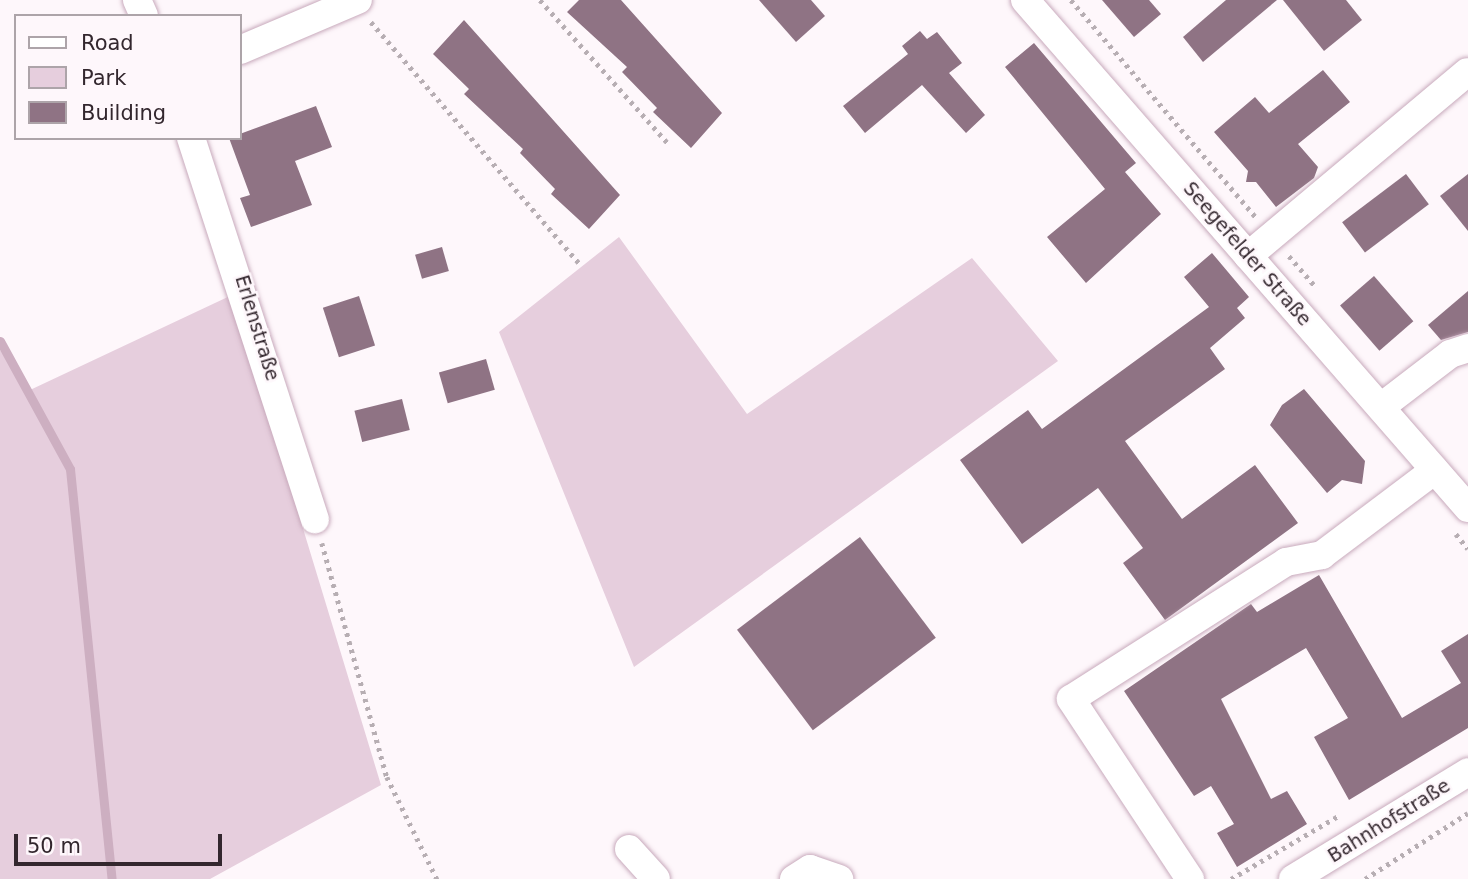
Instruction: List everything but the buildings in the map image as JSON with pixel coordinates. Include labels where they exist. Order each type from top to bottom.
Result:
[{"type":"street","name":"Seegefelder Straße","points":[[1025,0],[1468,508]]},
{"type":"street","points":[[242,49],[356,1]]},
{"type":"street","points":[[1248,256],[1467,72]]},
{"type":"street","name":"Erlenstraße","points":[[192,140],[316,519]]},
{"type":"street","points":[[1381,407],[1450,354],[1468,348]]},
{"type":"street","points":[[1190,879],[1071,699],[1286,562],[1322,555],[1435,470]]},
{"type":"street","name":"Bahnhofstraße","points":[[1306,876],[1468,772]]},
{"type":"street","points":[[629,849],[656,879]]},
{"type":"street","points":[[794,879],[810,869],[839,879]]},
{"type":"path","points":[[540,0],[667,142]]},
{"type":"path","points":[[356,1],[581,265]]},
{"type":"path","points":[[316,519],[387,777],[437,879]]},
{"type":"path","points":[[1365,879],[1468,813]]},
{"type":"green space","points":[[619,237],[747,414],[972,258],[1058,361],[634,667],[499,332]]},
{"type":"green space","points":[[232,295],[381,785],[210,879],[0,879],[0,350],[30,390]]},
{"type":"waterway","points":[[0,341],[70,469],[112,879]]}]
